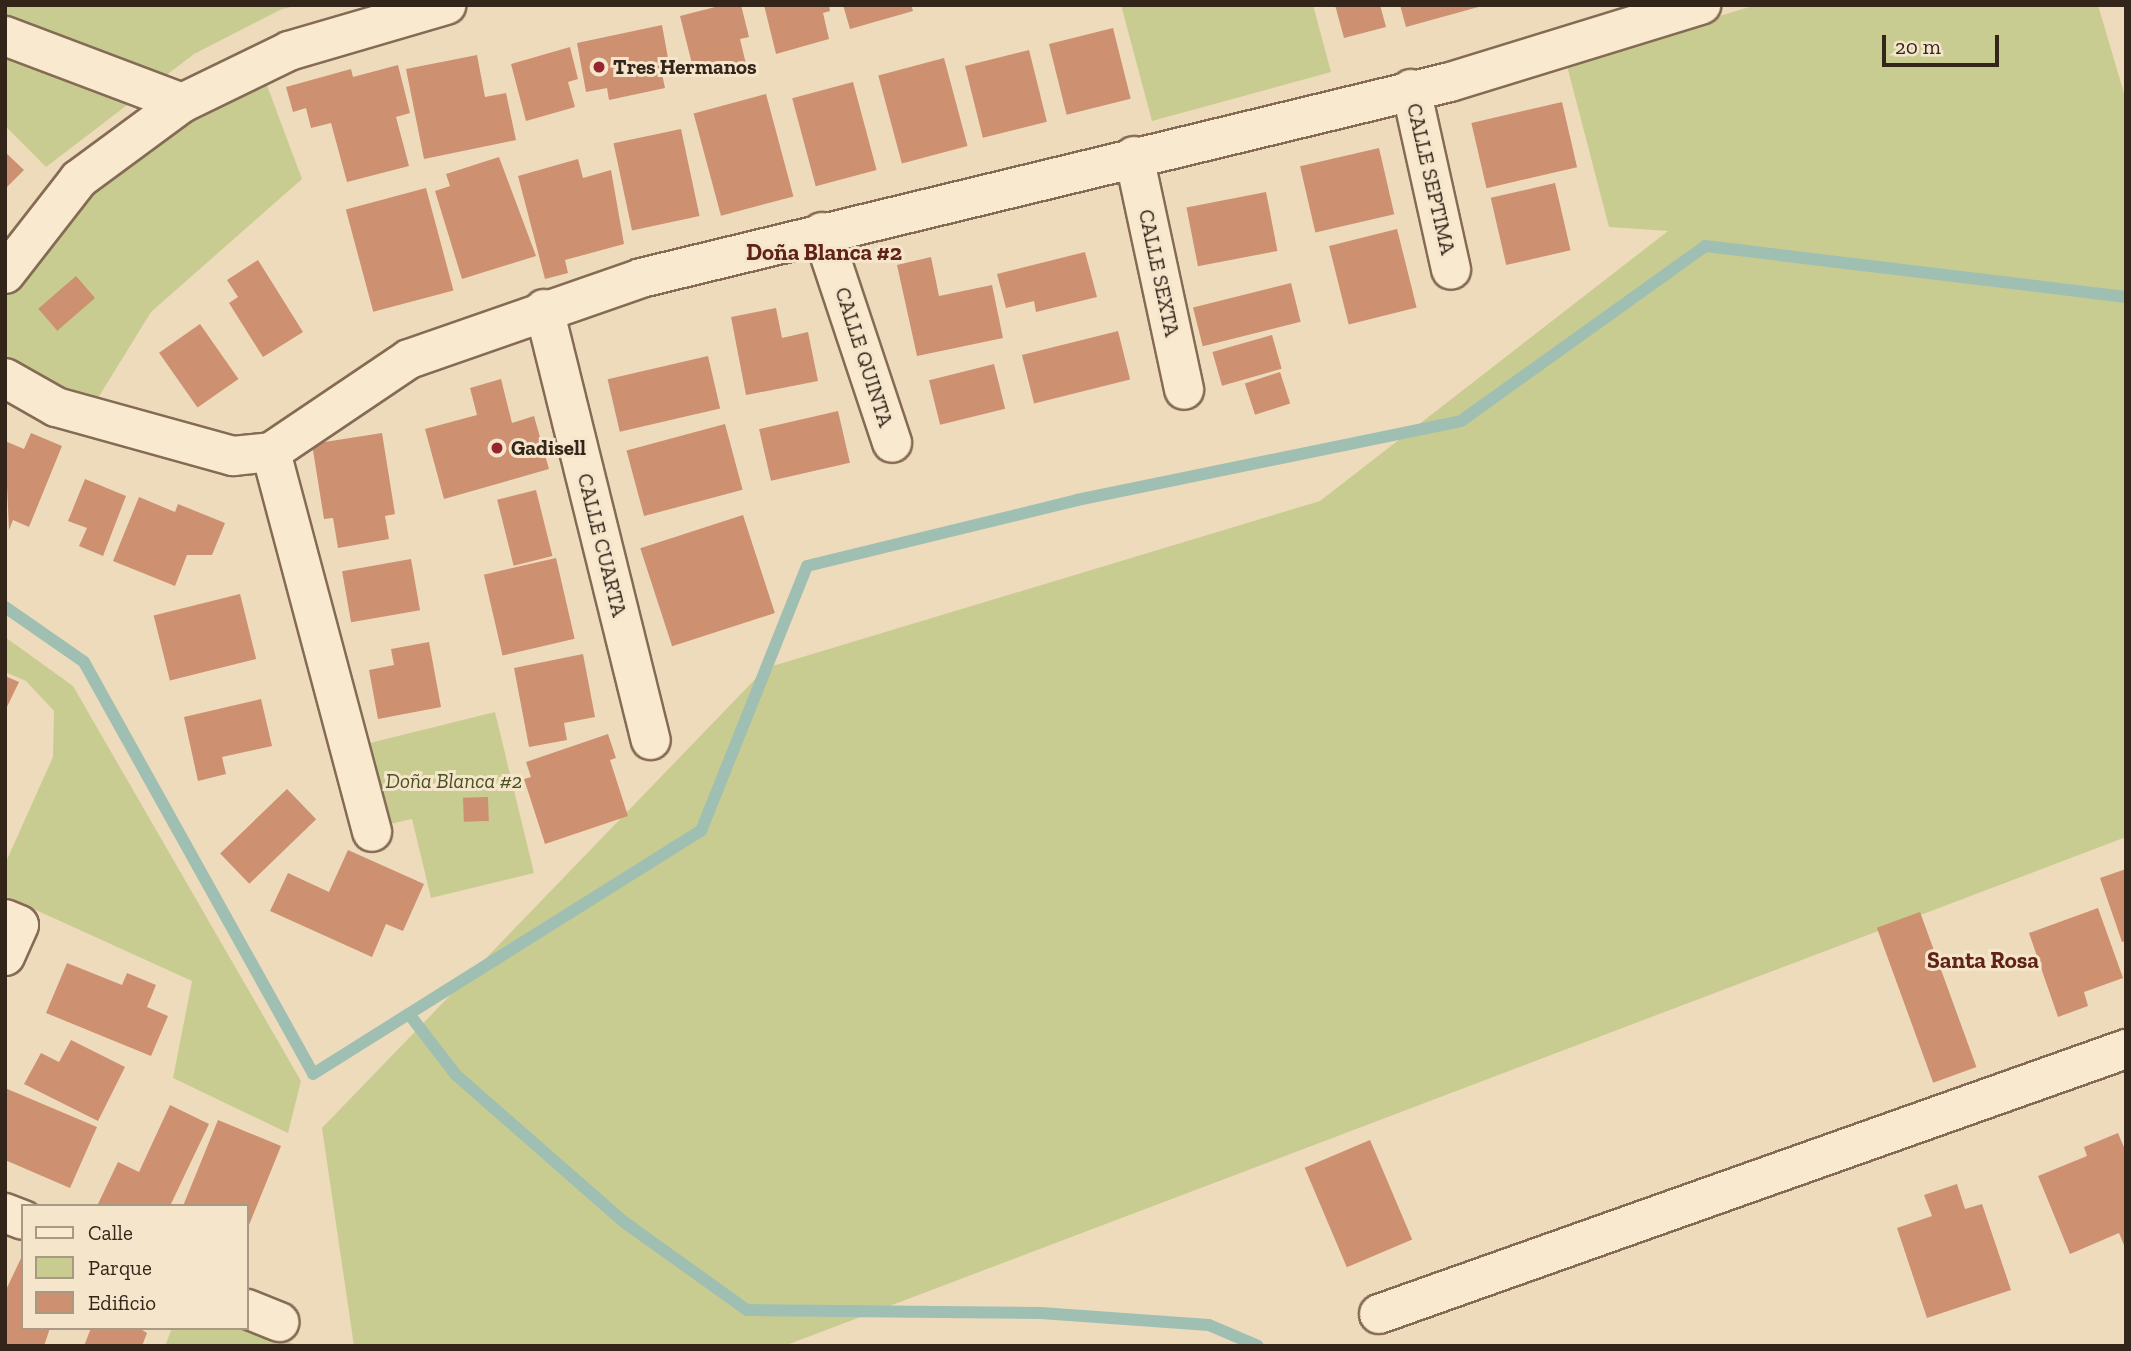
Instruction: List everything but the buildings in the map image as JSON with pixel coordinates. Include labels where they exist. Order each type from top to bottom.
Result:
[{"type":"street","points":[[5,274],[79,180],[181,103],[289,51],[446,5]]},
{"type":"street","points":[[5,378],[56,407],[94,418],[233,456],[271,452],[409,359],[544,309],[822,232],[1411,89],[1450,82],[1701,5]]},
{"type":"street","points":[[5,37],[181,103]]},
{"type":"street","name":"CALLE SEPTIMA","points":[[1411,89],[1451,270]]},
{"type":"street","name":"CALLE SEXTA","points":[[1134,156],[1184,390]]},
{"type":"street","name":"CALLE QUINTA","points":[[822,232],[892,443]]},
{"type":"street","name":"CALLE CUARTA","points":[[544,309],[651,740]]},
{"type":"street","points":[[271,452],[372,832]]},
{"type":"street","points":[[5,919],[19,925],[5,957]]},
{"type":"street","points":[[1379,1314],[2126,1049]]},
{"type":"green space","points":[[5,5],[301,5],[282,9],[194,54],[46,167],[5,126]]},
{"type":"green space","points":[[1121,5],[1313,5],[1331,72],[1152,121]]},
{"type":"green space","points":[[1756,5],[2098,5],[2126,100],[2126,837],[784,1346],[354,1346],[322,1128],[766,668],[1320,501],[1668,231],[1609,227],[1566,62]]},
{"type":"green space","points":[[262,72],[302,179],[151,312],[98,398],[27,381],[5,366],[5,285],[85,186]]},
{"type":"green space","points":[[5,637],[73,686],[301,1081],[288,1133],[173,1078],[192,981],[5,896],[5,864],[53,757],[54,711],[26,681],[5,672]]},
{"type":"green space","name":"Doña Blanca #2","points":[[495,712],[534,873],[431,898],[412,819],[390,824],[370,743]]},
{"type":"green space","points":[[248,1328],[300,1346],[165,1346],[171,1330]]},
{"type":"waterway","points":[[5,607],[84,662],[313,1074],[701,831],[807,566],[1077,500],[1461,421],[1705,246],[2126,297]]},
{"type":"waterway","points":[[409,1014],[456,1075],[624,1222],[747,1310],[1041,1313],[1209,1325],[1258,1346]]},
{"type":"place","name":"Tres Hermanos","points":[[599,67]]},
{"type":"place","name":"Gadisell","points":[[497,448]]},
{"type":"district","name":"Doña Blanca #2","points":[[824,252]]},
{"type":"district","name":"Santa Rosa","points":[[1983,960]]}]
